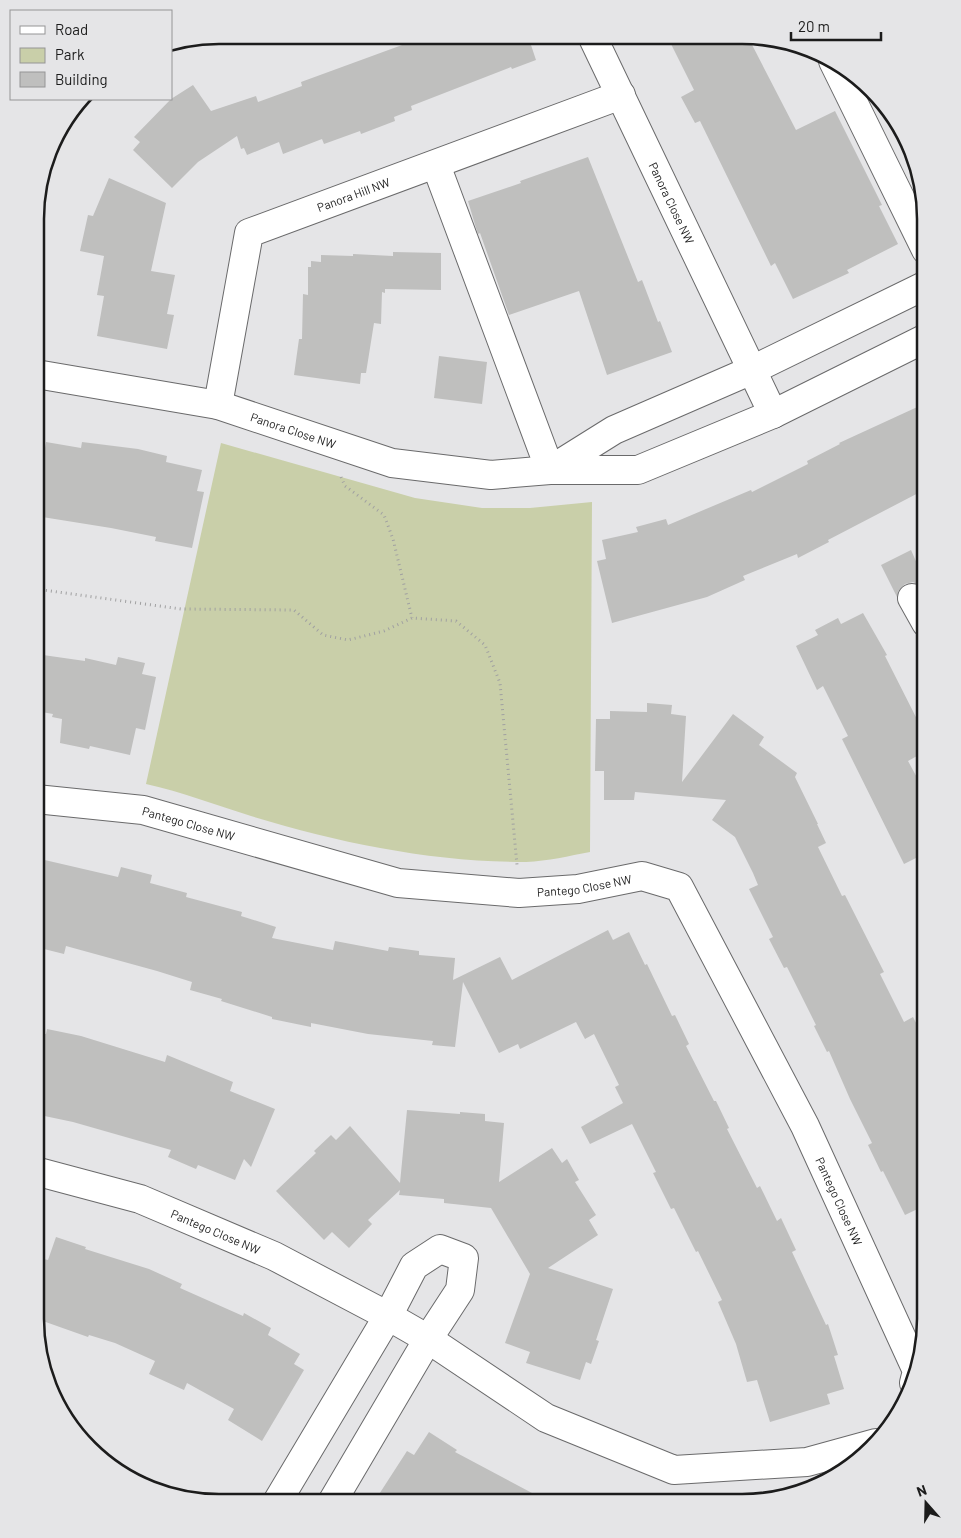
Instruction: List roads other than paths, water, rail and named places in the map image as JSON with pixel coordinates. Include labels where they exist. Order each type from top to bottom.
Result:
[{"type":"street","name":"Panora Close NW","points":[[596,44],[773,414]]},
{"type":"street","points":[[839,73],[917,232]]},
{"type":"street","name":"Panora Hill NW","points":[[218,405],[249,234],[621,95]]},
{"type":"street","points":[[436,165],[550,470]]},
{"type":"street","name":"Panora Close NW","points":[[550,470],[614,430],[752,370],[917,289]]},
{"type":"street","name":"Panora Close NW","points":[[44,375],[218,405],[392,463],[491,475],[550,470],[638,470],[773,414],[917,342]]},
{"type":"street","points":[[912,598],[917,607]]},
{"type":"street","name":"Pantego Close NW","points":[[44,800],[143,810],[398,883],[519,893],[578,889],[642,876],[679,887],[805,1126],[912,1361]]},
{"type":"street","name":"Pantego Close NW","points":[[44,1173],[140,1199],[274,1256],[428,1339],[546,1418],[674,1470],[807,1462],[862,1447]]},
{"type":"street","points":[[283,1494],[388,1316],[414,1266],[440,1249],[464,1258],[460,1290],[428,1339],[337,1494]]}]
